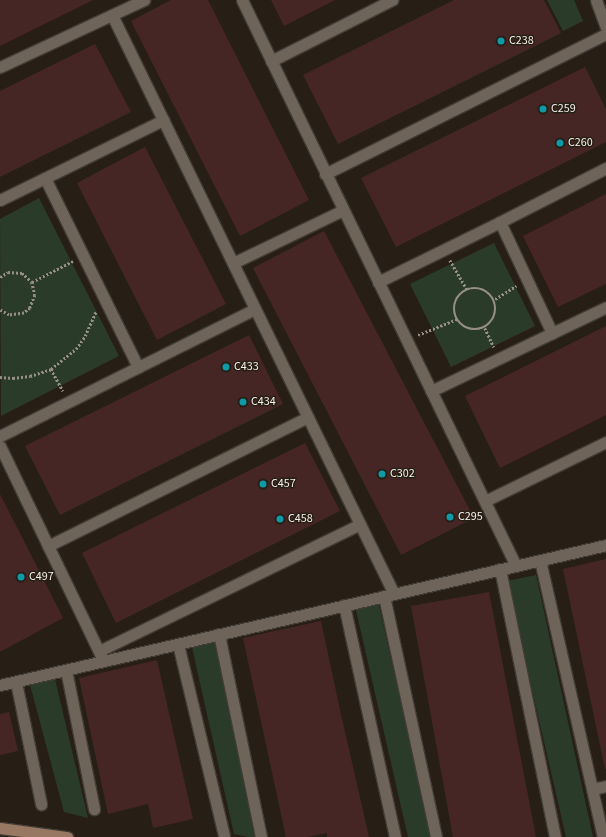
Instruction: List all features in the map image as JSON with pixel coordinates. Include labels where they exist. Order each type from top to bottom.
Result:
[{"type":"main road","points":[[0,828],[45,836],[67,837]]},
{"type":"street","points":[[0,68],[144,0]]},
{"type":"street","points":[[242,0],[516,566]]},
{"type":"street","points":[[596,0],[606,27]]},
{"type":"street","points":[[271,61],[386,1]]},
{"type":"street","points":[[112,15],[360,524],[389,595],[436,837]]},
{"type":"street","points":[[326,174],[606,34]]},
{"type":"street","points":[[0,200],[163,120]]},
{"type":"street","points":[[378,282],[606,168]]},
{"type":"street","points":[[45,178],[138,367]]},
{"type":"street","points":[[233,263],[343,210]]},
{"type":"street","points":[[500,222],[552,333]]},
{"type":"street","points":[[431,390],[606,307]]},
{"type":"street","points":[[0,436],[255,309]]},
{"type":"street","points":[[48,546],[308,417]]},
{"type":"street","points":[[485,501],[606,442]]},
{"type":"street","points":[[0,446],[102,656]]},
{"type":"street","points":[[0,685],[66,670],[102,656],[360,524]]},
{"type":"street","points":[[102,656],[178,644],[606,545]]},
{"type":"street","points":[[540,560],[603,837]]},
{"type":"street","points":[[500,569],[555,837]]},
{"type":"street","points":[[344,606],[395,837]]},
{"type":"street","points":[[219,634],[261,837]]},
{"type":"street","points":[[178,644],[224,836]]},
{"type":"street","points":[[66,670],[94,809]]},
{"type":"street","points":[[16,682],[41,804]]},
{"type":"street","points":[[592,789],[606,786]]},
{"type":"path","points":[[443,250],[467,290]]},
{"type":"path","points":[[32,282],[84,256]]},
{"type":"path","points":[[0,277],[8,272],[15,272],[28,277],[32,282],[35,295],[30,308],[17,315],[9,315],[0,310]]},
{"type":"path","points":[[494,299],[527,278]]},
{"type":"path","points":[[478,288],[485,290],[494,299],[496,312],[494,319],[485,328],[470,329],[463,326],[457,319],[454,308],[456,301],[467,290],[478,288]]},
{"type":"path","points":[[0,377],[13,378],[30,376],[51,369],[80,344],[92,318],[105,298]]},
{"type":"path","points":[[406,339],[457,319]]},
{"type":"path","points":[[485,328],[499,358]]},
{"type":"path","points":[[51,369],[69,402]]},
{"type":"green space","points":[[547,0],[574,0],[583,21],[563,31]]},
{"type":"green space","points":[[39,198],[119,356],[1,416],[0,219]]},
{"type":"green space","points":[[494,243],[535,326],[451,367],[410,284]]},
{"type":"green space","points":[[536,575],[593,837],[566,837],[507,581]]},
{"type":"green space","points":[[378,601],[431,837],[408,837],[355,606]]},
{"type":"green space","points":[[215,637],[261,837],[248,837],[234,834],[191,643]]},
{"type":"green space","points":[[54,675],[88,818],[64,812],[29,681]]},
{"type":"building","points":[[0,0],[93,0],[0,46]]},
{"type":"building","points":[[171,0],[208,0],[309,200],[240,236],[131,21]]},
{"type":"building","points":[[271,0],[335,0],[284,26]]},
{"type":"building","points":[[454,0],[544,0],[561,33],[338,144],[303,75]]},
{"type":"building","points":[[95,44],[131,112],[0,177],[0,91]]},
{"type":"building","points":[[585,67],[606,109],[606,142],[396,247],[361,178]]},
{"type":"building","points":[[145,147],[226,304],[157,340],[77,183]]},
{"type":"building","points":[[606,194],[606,284],[558,307],[523,236]]},
{"type":"building","points":[[324,231],[474,518],[401,555],[253,268]]},
{"type":"building","points":[[606,326],[606,415],[500,468],[465,396]]},
{"type":"building","points":[[249,335],[283,404],[60,515],[25,446]]},
{"type":"building","points":[[305,443],[340,511],[116,623],[82,553]]},
{"type":"building","points":[[0,494],[63,618],[0,652]]},
{"type":"building","points":[[606,559],[606,769],[605,769],[563,569]]},
{"type":"building","points":[[489,592],[536,837],[453,837],[411,606]]},
{"type":"building","points":[[321,621],[369,837],[327,837],[327,833],[307,837],[286,837],[243,638]]},
{"type":"building","points":[[157,660],[193,819],[153,828],[148,804],[108,814],[79,678]]},
{"type":"building","points":[[9,712],[18,751],[0,755],[0,714]]},
{"type":"place","name":"C238","points":[[501,41]]},
{"type":"place","name":"C259","points":[[543,109]]},
{"type":"place","name":"C260","points":[[560,143]]},
{"type":"place","name":"C433","points":[[226,367]]},
{"type":"place","name":"C434","points":[[243,402]]},
{"type":"place","name":"C302","points":[[382,474]]},
{"type":"place","name":"C457","points":[[263,484]]},
{"type":"place","name":"C295","points":[[450,517]]},
{"type":"place","name":"C458","points":[[280,519]]},
{"type":"place","name":"C497","points":[[21,577]]}]
